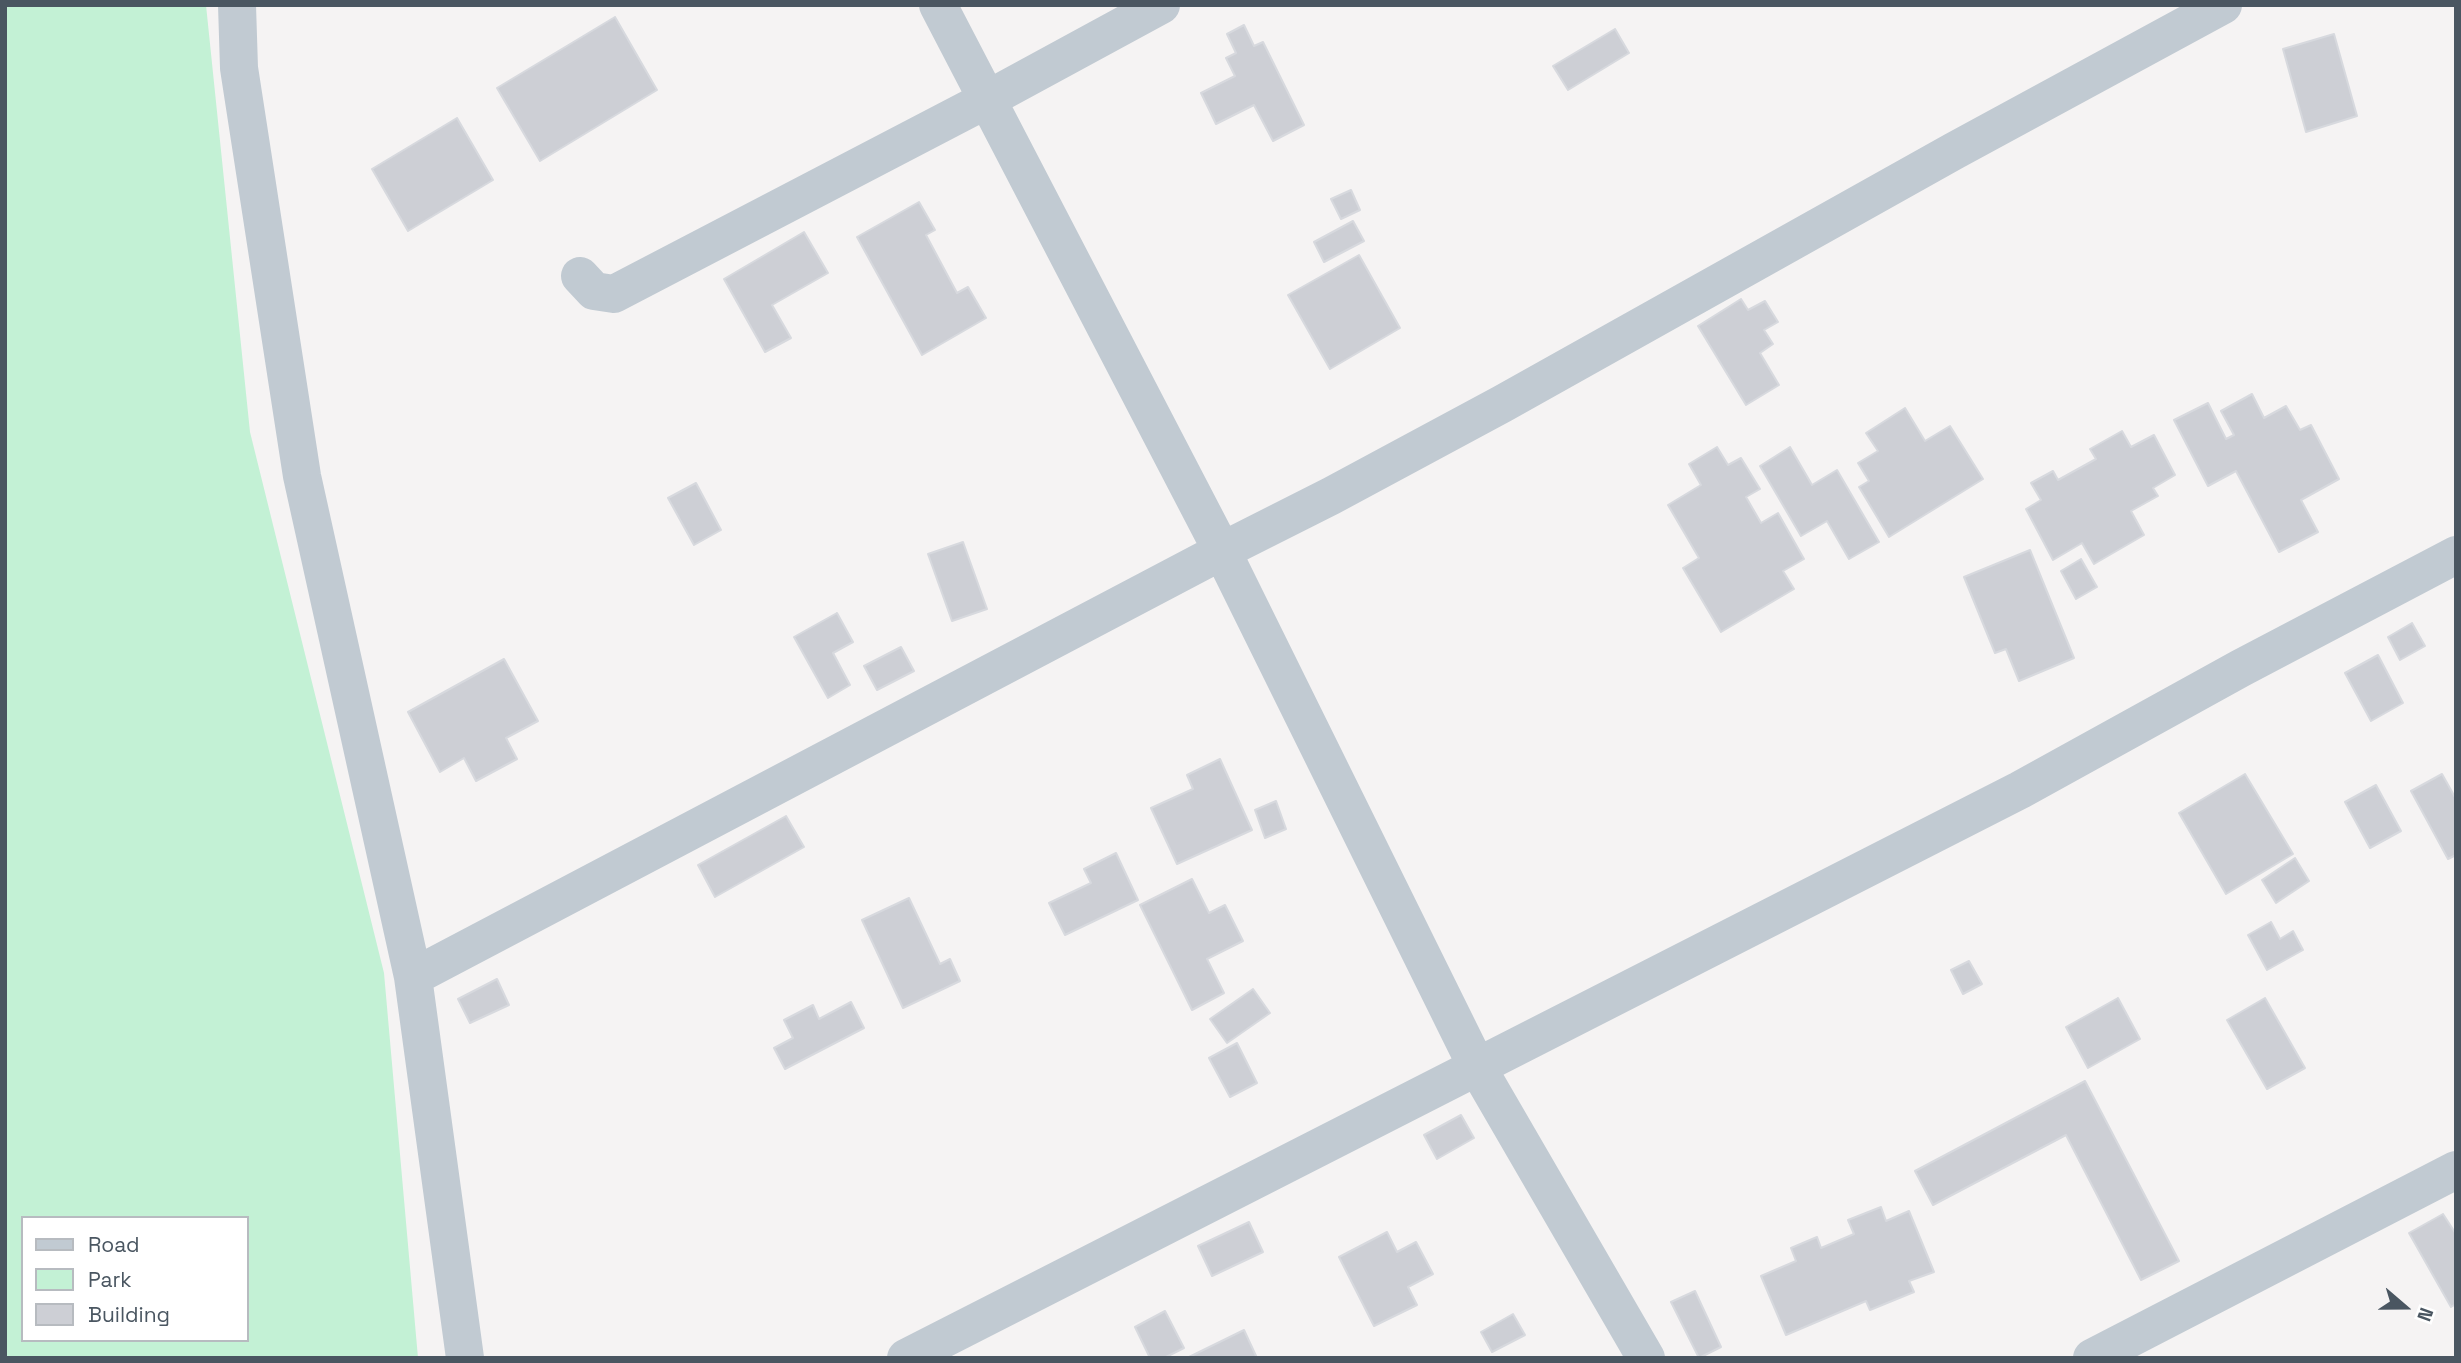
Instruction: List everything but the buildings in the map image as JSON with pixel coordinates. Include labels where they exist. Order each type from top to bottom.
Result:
[{"type":"street","points":[[237,5],[239,68],[302,476],[413,977],[465,1358]]},
{"type":"street","points":[[938,5],[1222,551],[1476,1066],[1646,1358]]},
{"type":"street","points":[[580,276],[594,291],[614,294],[988,99],[1161,5]]},
{"type":"street","points":[[413,977],[1331,496],[2223,5]]},
{"type":"street","points":[[906,1358],[2020,790],[2241,668],[2456,555]]},
{"type":"street","points":[[2092,1358],[2456,1170]]},
{"type":"green space","points":[[5,5],[206,5],[250,432],[384,973],[418,1358],[5,1358]]}]
